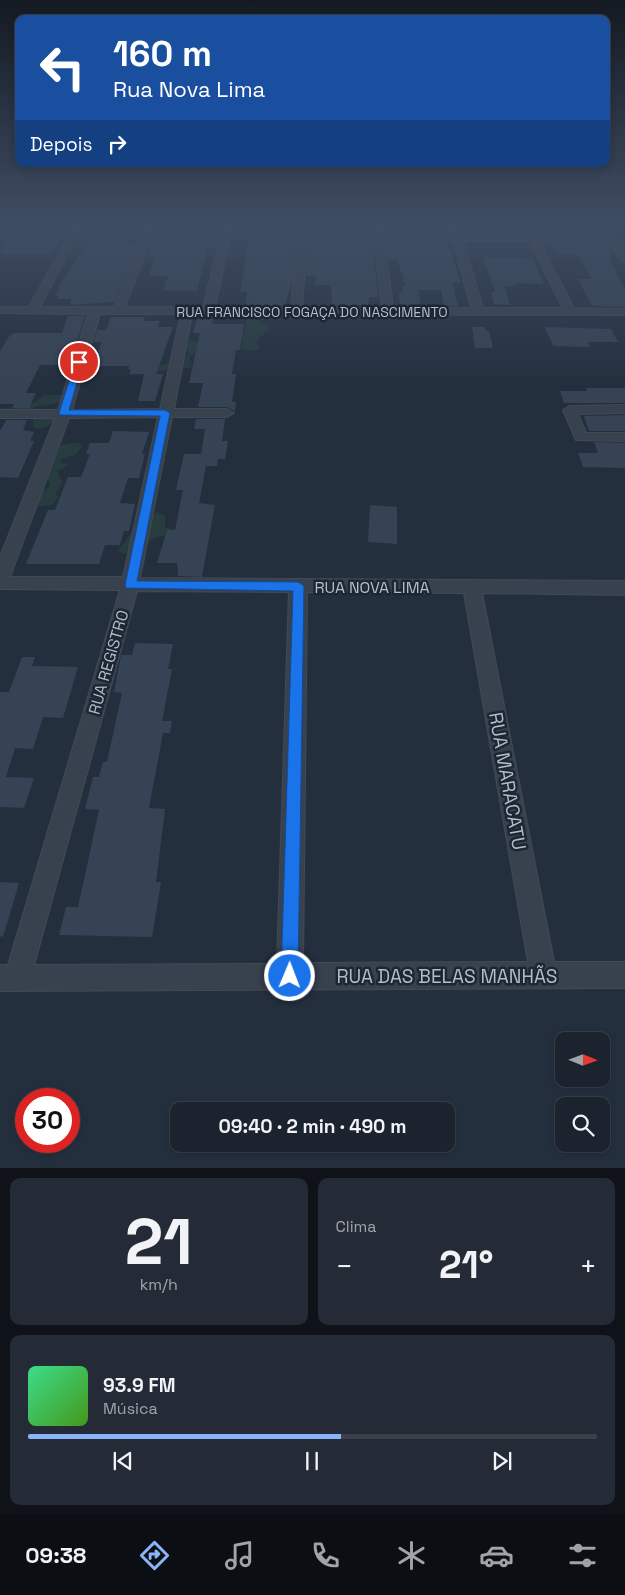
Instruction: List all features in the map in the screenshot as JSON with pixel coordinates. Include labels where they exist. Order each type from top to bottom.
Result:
[{"type":"street","points":[[33,310],[51,276]]},
{"type":"street","points":[[118,310],[132,276]]},
{"type":"street","points":[[208,312],[216,276]]},
{"type":"street","points":[[296,312],[299,276]]},
{"type":"street","points":[[384,276],[388,312]]},
{"type":"street","points":[[468,276],[478,312]]},
{"type":"street","points":[[552,276],[570,312]]},
{"type":"street","points":[[0,323],[4,310]]},
{"type":"street","name":"RUA FRANCISCO FOGAÇA DO NASCIMENTO","points":[[4,310],[625,312]]},
{"type":"street","points":[[0,579],[64,413],[95,311]]},
{"type":"street","name":"RUA REGISTRO","points":[[8,978],[130,585],[187,312]]},
{"type":"street","points":[[625,410],[570,410],[580,437],[625,437]]},
{"type":"street","points":[[0,414],[227,413]]},
{"type":"street","name":"RUA NOVA LIMA","points":[[0,583],[625,588]]},
{"type":"street","points":[[290,976],[298,586]]},
{"type":"street","name":"RUA MARACATU","points":[[472,587],[543,975]]},
{"type":"street","name":"RUA DAS BELAS MANHÃS","points":[[8,978],[625,975]]},
{"type":"green space","points":[[248,312],[251,319],[261,321],[270,328],[256,341],[260,349],[251,351],[241,349],[243,338],[234,338],[231,335],[244,334],[247,319],[245,316],[233,314]]},
{"type":"green space","points":[[189,340],[203,342],[199,350],[189,357],[192,367],[155,371],[157,365],[167,364],[170,359],[185,358],[189,354],[185,347]]},
{"type":"green space","points":[[44,395],[68,395],[69,401],[34,407],[34,410],[49,411],[56,417],[46,427],[33,427],[33,418],[0,418],[2,408],[24,406],[35,402]]},
{"type":"green space","points":[[71,443],[83,445],[75,455],[59,460],[63,464],[68,463],[67,466],[57,471],[63,483],[55,494],[58,497],[56,501],[51,505],[36,506],[39,492],[49,487],[50,484],[46,475],[55,446]]},
{"type":"green space","points":[[157,512],[165,516],[165,528],[174,529],[178,532],[154,538],[136,550],[123,554],[118,551],[133,531]]},
{"type":"building","points":[[66,276],[125,276],[114,302],[70,305],[71,299],[57,299],[59,296],[55,296],[59,289],[57,289]]},
{"type":"building","points":[[149,276],[201,276],[197,291],[163,290],[168,276]]},
{"type":"building","points":[[243,276],[292,276],[285,306],[245,306],[247,292],[240,292]]},
{"type":"building","points":[[306,276],[376,276],[378,297],[369,297],[369,305],[332,306],[331,285],[315,285],[316,276]]},
{"type":"building","points":[[402,276],[459,276],[461,283],[452,283],[458,306],[444,306],[441,290],[418,290],[421,306],[400,306],[399,292],[403,292],[402,286],[406,286]]},
{"type":"building","points":[[489,276],[540,276],[544,284],[516,283],[517,286],[505,286],[510,305],[494,304],[491,292],[495,292]]},
{"type":"building","points":[[590,276],[618,276],[625,289],[625,307],[592,306],[578,279],[592,279]]},
{"type":"building","points":[[68,316],[85,316],[77,342],[75,342],[63,365],[40,365],[26,393],[36,393],[29,408],[12,408],[14,404],[0,404],[0,351],[10,335],[14,333],[62,333]]},
{"type":"building","points":[[111,317],[145,317],[144,321],[160,321],[158,327],[173,327],[156,374],[163,374],[155,401],[138,401],[144,374],[129,374],[131,369],[128,369],[129,366],[92,366],[102,342],[94,342],[97,330],[106,330]]},
{"type":"building","points":[[197,319],[213,319],[212,324],[244,324],[240,350],[236,350],[232,374],[236,374],[232,402],[236,402],[235,411],[227,407],[198,407],[203,383],[189,383],[200,333],[193,333]]},
{"type":"building","points":[[472,327],[485,327],[486,331],[489,331],[493,348],[475,348]]},
{"type":"building","points":[[545,327],[611,329],[618,342],[588,342],[590,347],[553,346]]},
{"type":"building","points":[[586,388],[625,388],[625,403],[564,403],[560,391],[587,391]]},
{"type":"building","points":[[625,415],[625,431],[589,431],[584,416]]},
{"type":"building","points":[[196,419],[225,419],[222,441],[228,441],[225,459],[218,459],[217,466],[206,466],[199,503],[215,505],[202,577],[178,576],[177,563],[157,563],[167,530],[175,530],[183,490],[176,490],[184,454],[201,454],[205,429],[194,429]]},
{"type":"building","points":[[6,420],[27,420],[23,430],[34,432],[30,441],[34,441],[18,478],[0,477],[0,431]]},
{"type":"building","points":[[113,431],[149,432],[142,454],[145,454],[139,478],[128,478],[120,503],[135,504],[129,531],[124,531],[120,545],[105,545],[99,564],[26,564],[48,510],[55,510],[68,477],[81,477],[90,454],[86,454],[90,443],[109,443]]},
{"type":"building","points":[[594,442],[625,443],[625,468],[583,467],[578,453],[598,453]]},
{"type":"building","points":[[370,505],[397,507],[397,544],[368,542]]},
{"type":"building","points":[[135,643],[173,644],[168,669],[172,669],[162,721],[172,721],[170,733],[163,733],[149,808],[165,809],[156,882],[161,882],[152,937],[59,935],[66,907],[78,907],[99,810],[85,809],[93,777],[99,777],[103,762],[107,762],[122,693],[114,692],[121,655],[132,655]]},
{"type":"building","points":[[22,657],[35,657],[32,666],[78,667],[63,718],[43,717],[33,749],[15,748],[6,777],[34,778],[24,808],[0,807],[0,692],[9,692]]},
{"type":"building","points":[[0,882],[19,883],[3,937],[0,936]]},
{"type":"route","points":[[79,362],[64,413],[165,413],[130,585],[298,586],[290,976]]}]
